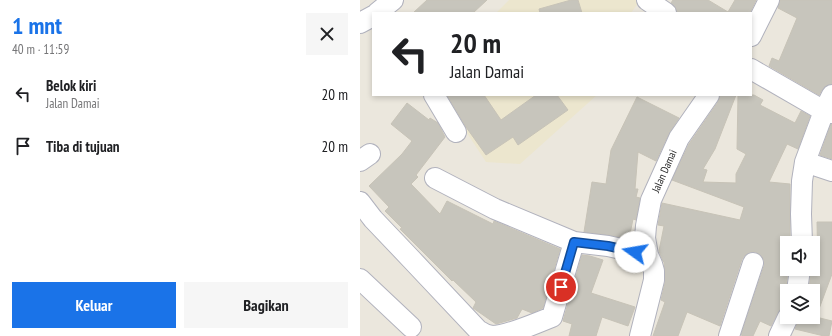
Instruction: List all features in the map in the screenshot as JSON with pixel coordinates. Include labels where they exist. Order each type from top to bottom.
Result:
[{"type":"street","points":[[378,12],[393,0]]},
{"type":"street","points":[[647,0],[665,12]]},
{"type":"street","points":[[752,34],[769,0]]},
{"type":"street","points":[[360,23],[372,17]]},
{"type":"street","points":[[752,69],[829,106],[805,162],[802,181],[802,236]]},
{"type":"street","points":[[435,96],[456,132]]},
{"type":"street","name":"Jalan Damai","points":[[640,336],[654,280],[654,271],[648,255],[645,238],[651,200],[679,138],[708,96]]},
{"type":"street","points":[[805,162],[832,172]]},
{"type":"street","points":[[436,178],[495,209],[574,242],[608,246],[648,255]]},
{"type":"street","points":[[360,202],[373,219],[478,330],[486,335],[502,335],[552,317],[574,242]]},
{"type":"street","points":[[729,336],[753,263]]},
{"type":"street","points":[[360,279],[411,327]]},
{"type":"street","points":[[779,336],[785,324]]},
{"type":"shaded area","points":[[509,0],[637,0],[639,2],[632,12],[497,12]]},
{"type":"shaded area","points":[[443,96],[596,96],[520,164],[486,162]]},
{"type":"building","points":[[427,0],[487,0],[474,12],[414,12]]},
{"type":"building","points":[[571,0],[578,0],[582,12],[540,12],[539,9]]},
{"type":"building","points":[[673,0],[708,0],[728,12],[677,12],[676,8],[671,3]]},
{"type":"building","points":[[735,0],[756,0],[750,12],[728,12]]},
{"type":"building","points":[[780,0],[832,0],[832,84],[825,86],[819,95],[769,66],[772,58],[779,61],[797,18],[778,8]]},
{"type":"building","points":[[754,95],[763,100],[760,105],[795,123],[801,111],[810,116],[798,149],[787,144],[769,182],[790,184],[790,236],[780,236],[780,276],[787,276],[786,284],[780,284],[780,310],[771,326],[760,321],[753,336],[741,335],[764,266],[764,260],[761,255],[756,252],[750,252],[742,259],[720,326],[687,312],[678,336],[653,336],[665,302],[661,300],[665,283],[665,271],[664,262],[659,251],[664,226],[658,225],[662,203],[740,220],[744,207],[672,180],[689,144],[718,102],[720,96],[736,96],[715,149],[703,169],[707,170],[703,182],[736,183],[736,174],[746,154],[737,149],[738,96]]},
{"type":"building","points":[[448,96],[485,96],[501,120],[535,96],[558,96],[568,110],[518,145],[513,137],[486,155],[466,127]]},
{"type":"building","points":[[637,97],[679,118],[669,133],[656,161],[638,152],[635,189],[638,189],[636,197],[640,198],[636,220],[633,219],[629,239],[584,232],[592,182],[606,184],[611,150]]},
{"type":"building","points":[[407,103],[429,120],[430,118],[438,123],[445,137],[416,175],[418,177],[411,184],[440,214],[447,201],[493,224],[494,221],[560,249],[543,308],[532,313],[522,309],[517,318],[496,324],[473,308],[476,302],[453,280],[452,281],[400,229],[402,228],[385,211],[389,207],[369,186],[402,154],[412,141],[391,124]]},
{"type":"building","points":[[832,124],[832,159],[820,155]]},
{"type":"building","points":[[817,222],[832,222],[832,274],[820,306],[820,284],[810,284],[810,276],[820,276],[820,236],[817,236]]},
{"type":"building","points":[[582,255],[603,260],[591,293],[635,307],[628,326],[602,317],[596,336],[569,336],[572,324],[563,321]]},
{"type":"building","points":[[820,318],[832,321],[829,336],[795,329],[797,324],[820,324]]},
{"type":"route","points":[[561,287],[574,242],[608,246],[635,252]]}]
